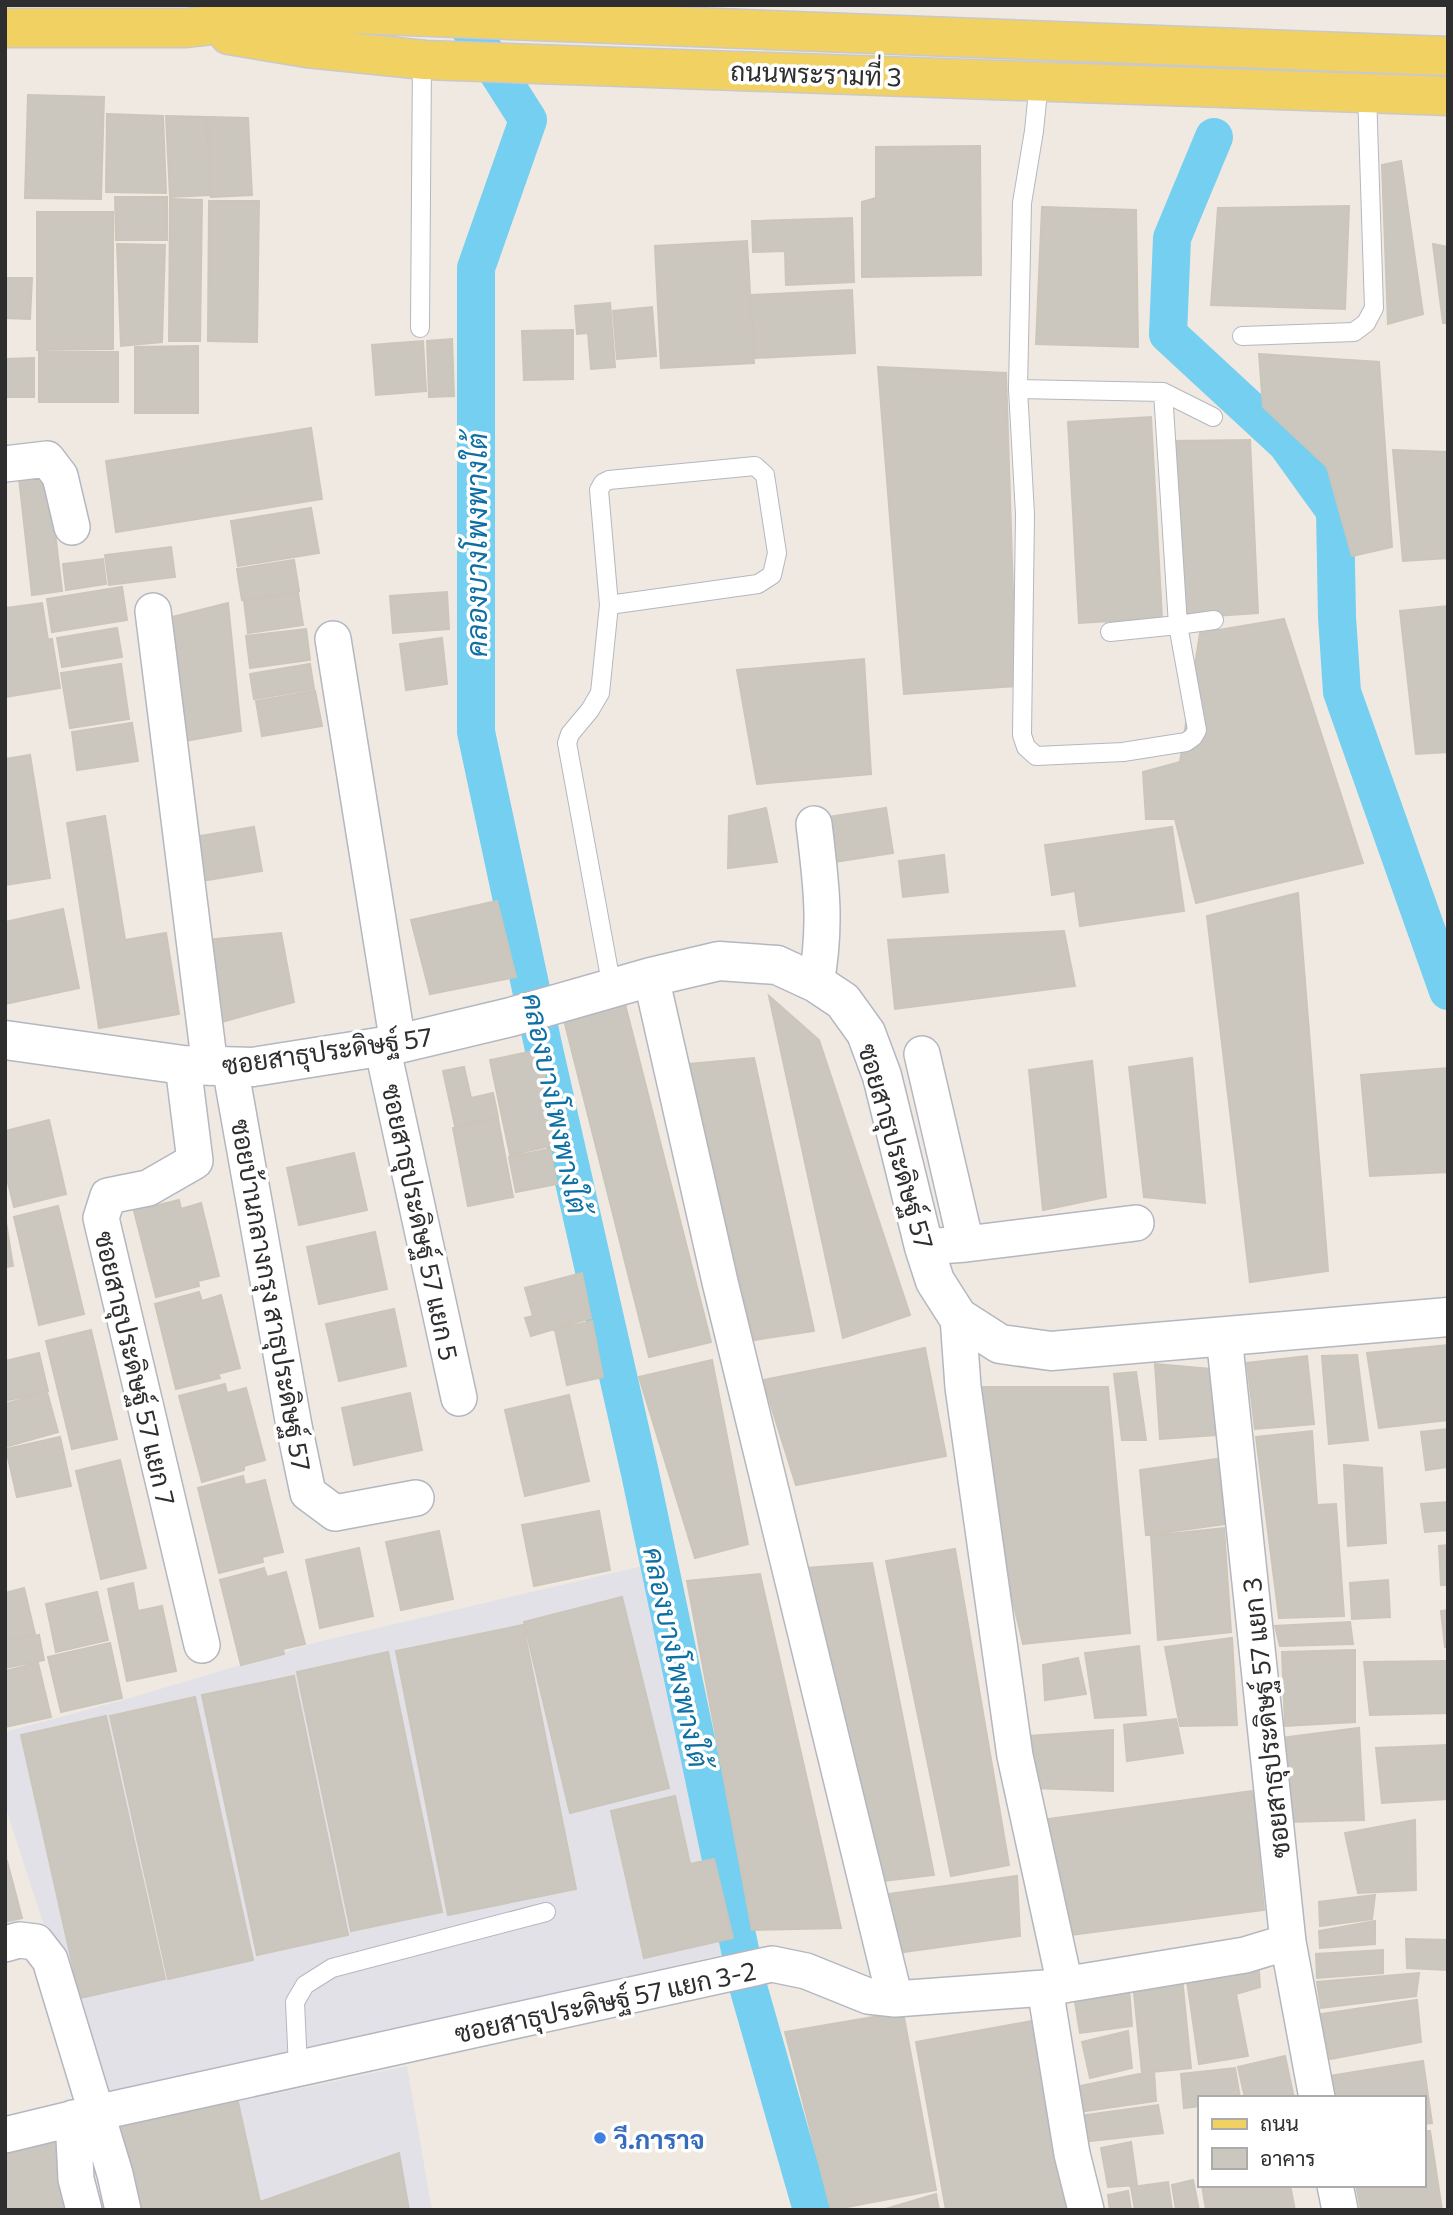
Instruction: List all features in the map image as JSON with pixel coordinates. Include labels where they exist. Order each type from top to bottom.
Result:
[{"type":"main road","name":"ถนนพระรามที่ 3","points":[[5,28],[186,28],[293,16],[354,14],[1448,56]]},
{"type":"main road","name":"ถนนพระรามที่ 3","points":[[186,28],[307,48],[423,59],[1367,93],[1443,91]]},
{"type":"street","points":[[5,464],[47,459],[60,476],[72,527]]},
{"type":"street","points":[[153,611],[208,1066]]},
{"type":"street","name":"ซอยสาธุประดิษฐ์ 57 แยก 5","points":[[333,639],[390,1045],[459,1398]]},
{"type":"street","points":[[814,824],[824,905],[822,947],[816,983]]},
{"type":"street","name":"ซอยสาธุประดิษฐ์ 57","points":[[5,1040],[208,1066],[253,1067],[390,1045],[511,1017],[651,977],[719,961],[777,965],[816,983],[843,1001],[866,1033],[882,1076],[924,1247],[935,1281],[958,1317],[1000,1344],[1051,1351],[1448,1317]]},
{"type":"street","points":[[651,977],[724,1296],[895,1999]]},
{"type":"street","points":[[922,1054],[966,1244]]},
{"type":"street","name":"ซอยบ้านกลางกรุง สาธุประดิษฐ์ 57","points":[[208,1066],[309,1493],[335,1513],[416,1498]]},
{"type":"street","name":"ซอยสาธุประดิษฐ์ 57 แยก 7","points":[[202,1645],[101,1218],[108,1196],[148,1188],[195,1161],[208,1066]]},
{"type":"street","points":[[924,1247],[1136,1223]]},
{"type":"street","points":[[958,1317],[963,1387],[1015,1756],[1055,1987],[1072,2154],[1086,2210]]},
{"type":"street","name":"ซอยสาธุประดิษฐ์ 57 แยก 3","points":[[1224,1336],[1289,1942],[1317,2096]]},
{"type":"street","points":[[5,1944],[19,1940],[36,1942],[50,1960],[85,2116],[115,2174],[122,2210]]},
{"type":"street","name":"ซอยสาธุประดิษฐ์ 57 แยก 3-2","points":[[5,2135],[772,1965],[806,1971],[868,1996],[895,1999],[1055,1987],[1245,1955],[1289,1942]]},
{"type":"street","points":[[84,2210],[76,2179],[85,2116]]},
{"type":"street","points":[[1335,2187],[1340,2210]]},
{"type":"lane","points":[[419,328],[423,59]]},
{"type":"lane","points":[[1039,81],[1022,203],[1018,389],[1024,514],[1022,735],[1026,747],[1036,757],[1123,752],[1186,743],[1196,730],[1178,625],[1163,392]]},
{"type":"lane","points":[[1242,336],[1354,332],[1366,323],[1374,308],[1367,93]]},
{"type":"lane","points":[[1018,389],[1163,392],[1213,417]]},
{"type":"lane","points":[[609,605],[758,584],[772,575],[777,553],[765,475],[761,470],[755,466],[609,480],[603,483],[599,490],[609,605],[600,693],[570,734],[567,743],[612,988]]},
{"type":"lane","points":[[1110,632],[1214,620]]},
{"type":"lane","points":[[298,2068],[295,2001],[305,1985],[332,1968],[546,1912]]},
{"type":"shaded area","points":[[647,1565],[730,1953],[100,2097],[5,1806],[5,1732],[318,1642]]},
{"type":"shaded area","points":[[407,2066],[432,2210],[127,2210],[109,2129]]},
{"type":"building","points":[[28,95],[104,97],[101,199],[25,198]]},
{"type":"building","points":[[107,114],[163,116],[166,193],[106,192]]},
{"type":"building","points":[[166,116],[206,117],[210,195],[170,197]]},
{"type":"building","points":[[208,117],[248,118],[252,195],[211,197]]},
{"type":"building","points":[[980,146],[981,275],[862,277],[862,202],[876,198],[876,147]]},
{"type":"building","points":[[1401,161],[1423,314],[1388,324],[1382,165]]},
{"type":"building","points":[[115,197],[167,197],[167,240],[116,240]]},
{"type":"building","points":[[170,199],[202,200],[200,341],[169,341]]},
{"type":"building","points":[[209,201],[259,201],[257,342],[208,341]]},
{"type":"building","points":[[1349,206],[1345,309],[1211,305],[1218,208]]},
{"type":"building","points":[[1042,207],[1136,210],[1138,347],[1036,344]]},
{"type":"building","points":[[37,212],[113,212],[113,349],[37,350]]},
{"type":"building","points":[[852,218],[854,282],[786,285],[785,251],[753,252],[752,221]]},
{"type":"building","points":[[747,241],[754,363],[661,368],[655,246]]},
{"type":"building","points":[[117,244],[165,245],[162,342],[121,346]]},
{"type":"building","points":[[1433,244],[1448,247],[1448,323],[1443,323]]},
{"type":"building","points":[[5,278],[32,278],[30,319],[5,318]]},
{"type":"building","points":[[852,290],[855,353],[755,358],[751,295]]},
{"type":"building","points":[[610,303],[615,367],[591,369],[588,333],[577,334],[575,306]]},
{"type":"building","points":[[652,307],[656,356],[617,359],[613,311]]},
{"type":"building","points":[[573,330],[573,379],[524,380],[522,331]]},
{"type":"building","points":[[452,339],[454,396],[429,397],[427,341]]},
{"type":"building","points":[[423,341],[426,391],[376,395],[372,345]]},
{"type":"building","points":[[198,346],[198,413],[135,413],[135,347]]},
{"type":"building","points":[[39,352],[118,352],[118,402],[39,402]]},
{"type":"building","points":[[1259,354],[1379,362],[1392,547],[1352,556],[1327,467],[1263,407]]},
{"type":"building","points":[[34,358],[34,397],[7,397],[6,359]]},
{"type":"building","points":[[878,367],[1006,373],[1016,686],[904,694]]},
{"type":"building","points":[[1151,417],[1162,618],[1079,623],[1068,422]]},
{"type":"building","points":[[311,428],[322,499],[116,532],[106,461]]},
{"type":"building","points":[[1250,440],[1258,613],[1184,618],[1173,441]]},
{"type":"building","points":[[1393,450],[1448,452],[1448,558],[1403,561]]},
{"type":"building","points":[[47,465],[62,591],[32,595],[18,469]]},
{"type":"building","points":[[311,508],[319,553],[238,566],[231,521]]},
{"type":"building","points":[[171,547],[175,577],[109,585],[105,555]]},
{"type":"building","points":[[103,559],[106,584],[66,590],[63,564]]},
{"type":"building","points":[[294,560],[299,591],[242,600],[237,569]]},
{"type":"building","points":[[122,587],[127,620],[52,632],[47,599]]},
{"type":"building","points":[[447,592],[449,629],[393,633],[390,596]]},
{"type":"building","points":[[298,593],[303,625],[248,633],[244,601]]},
{"type":"building","points":[[42,603],[48,640],[52,639],[60,688],[5,697],[5,608]]},
{"type":"building","points":[[228,603],[241,731],[185,741],[164,619]]},
{"type":"building","points":[[1448,606],[1448,752],[1416,754],[1400,611]]},
{"type":"building","points":[[1284,619],[1363,863],[1196,903],[1175,819],[1146,819],[1143,772],[1180,762],[1200,633]]},
{"type":"building","points":[[117,628],[122,657],[62,667],[57,638]]},
{"type":"building","points":[[306,629],[310,660],[250,668],[246,636]]},
{"type":"building","points":[[442,638],[447,684],[406,690],[400,644]]},
{"type":"building","points":[[864,659],[871,774],[757,784],[737,670]]},
{"type":"building","points":[[121,664],[129,719],[70,728],[61,673]]},
{"type":"building","points":[[310,664],[314,689],[254,699],[250,674]]},
{"type":"building","points":[[315,691],[322,726],[262,736],[256,701]]},
{"type":"building","points":[[132,723],[138,761],[77,770],[72,732]]},
{"type":"building","points":[[30,755],[50,878],[5,885],[5,759]]},
{"type":"building","points":[[766,808],[777,862],[728,868],[729,816]]},
{"type":"building","points":[[886,808],[893,853],[834,862],[828,817]]},
{"type":"building","points":[[105,816],[125,940],[166,933],[179,1014],[99,1028],[67,823]]},
{"type":"building","points":[[254,827],[262,871],[195,882],[188,838]]},
{"type":"building","points":[[1172,827],[1184,911],[1080,926],[1075,891],[1052,895],[1045,845]]},
{"type":"building","points":[[944,855],[948,892],[903,897],[899,861]]},
{"type":"building","points":[[1298,893],[1328,1271],[1250,1282],[1207,916]]},
{"type":"building","points":[[497,901],[516,977],[430,994],[411,920]]},
{"type":"building","points":[[63,909],[79,988],[5,1004],[5,922]]},
{"type":"building","points":[[1064,931],[1075,986],[895,1009],[888,940]]},
{"type":"building","points":[[281,933],[294,1002],[218,1023],[205,940]]},
{"type":"building","points":[[769,996],[819,1040],[910,1315],[843,1338]]},
{"type":"building","points":[[624,1000],[711,1342],[649,1357],[564,1020]]},
{"type":"building","points":[[539,1050],[559,1144],[510,1155],[490,1060]]},
{"type":"building","points":[[754,1058],[814,1331],[754,1340],[689,1064]]},
{"type":"building","points":[[1192,1058],[1205,1203],[1144,1197],[1129,1067]]},
{"type":"building","points":[[1092,1061],[1106,1197],[1043,1210],[1029,1070]]},
{"type":"building","points":[[464,1067],[471,1098],[493,1093],[498,1117],[455,1126],[443,1071]]},
{"type":"building","points":[[1448,1068],[1448,1172],[1370,1176],[1361,1075]]},
{"type":"building","points":[[498,1119],[513,1197],[468,1206],[453,1128]]},
{"type":"building","points":[[49,1120],[66,1194],[14,1207],[5,1171],[5,1131]]},
{"type":"building","points":[[550,1149],[557,1184],[516,1192],[509,1157]]},
{"type":"building","points":[[354,1153],[367,1210],[299,1225],[287,1168]]},
{"type":"building","points":[[179,1200],[181,1209],[201,1203],[219,1276],[198,1281],[199,1286],[156,1297],[134,1211]]},
{"type":"building","points":[[58,1206],[84,1314],[39,1325],[14,1217]]},
{"type":"building","points":[[5,1216],[13,1266],[5,1267]]},
{"type":"building","points":[[375,1232],[387,1289],[319,1304],[307,1247]]},
{"type":"building","points":[[582,1273],[591,1318],[531,1336],[525,1318],[533,1316],[525,1288]]},
{"type":"building","points":[[199,1292],[202,1301],[221,1295],[240,1368],[218,1374],[220,1378],[176,1389],[155,1304]]},
{"type":"building","points":[[394,1309],[406,1366],[339,1381],[326,1324]]},
{"type":"building","points":[[592,1321],[603,1377],[567,1385],[555,1330]]},
{"type":"building","points":[[91,1330],[117,1439],[72,1449],[46,1341]]},
{"type":"building","points":[[1448,1345],[1448,1420],[1379,1428],[1367,1353]]},
{"type":"building","points":[[925,1348],[946,1456],[796,1485],[763,1380]]},
{"type":"building","points":[[39,1353],[48,1391],[5,1401],[5,1361]]},
{"type":"building","points":[[1357,1355],[1368,1440],[1329,1444],[1322,1356]]},
{"type":"building","points":[[1307,1356],[1314,1424],[1255,1429],[1247,1363]]},
{"type":"building","points":[[712,1360],[748,1544],[695,1558],[639,1377]]},
{"type":"building","points":[[1155,1364],[1211,1369],[1216,1435],[1160,1439]]},
{"type":"building","points":[[1136,1372],[1146,1440],[1122,1440],[1114,1374]]},
{"type":"building","points":[[225,1384],[227,1393],[246,1388],[265,1460],[244,1466],[244,1470],[202,1482],[179,1396]]},
{"type":"building","points":[[963,1387],[1108,1387],[1130,1633],[1023,1644]]},
{"type":"building","points":[[47,1392],[58,1432],[5,1447],[5,1404]]},
{"type":"building","points":[[410,1393],[422,1450],[354,1465],[342,1408]]},
{"type":"building","points":[[569,1395],[589,1481],[525,1496],[505,1410]]},
{"type":"building","points":[[1448,1429],[1448,1467],[1426,1470],[1421,1432]]},
{"type":"building","points":[[1312,1431],[1317,1505],[1336,1504],[1344,1616],[1279,1618],[1256,1437]]},
{"type":"building","points":[[60,1437],[71,1486],[17,1497],[6,1449]]},
{"type":"building","points":[[1217,1459],[1226,1524],[1146,1535],[1140,1470]]},
{"type":"building","points":[[120,1460],[146,1568],[101,1579],[76,1471]]},
{"type":"building","points":[[1344,1465],[1382,1468],[1386,1543],[1348,1546]]},
{"type":"building","points":[[243,1476],[245,1485],[265,1480],[283,1552],[262,1557],[263,1562],[219,1573],[198,1488]]},
{"type":"building","points":[[1448,1502],[1448,1530],[1425,1532],[1421,1504]]},
{"type":"building","points":[[599,1511],[610,1570],[534,1586],[522,1525]]},
{"type":"building","points":[[1224,1528],[1231,1632],[1158,1640],[1151,1536]]},
{"type":"building","points":[[439,1531],[453,1599],[401,1610],[386,1542]]},
{"type":"building","points":[[1448,1545],[1448,1585],[1441,1585],[1439,1546]]},
{"type":"building","points":[[359,1548],[373,1616],[320,1628],[306,1560]]},
{"type":"building","points":[[955,1549],[1009,1865],[951,1876],[886,1561]]},
{"type":"building","points":[[872,1563],[934,1875],[884,1881],[806,1568]]},
{"type":"building","points":[[264,1568],[267,1577],[286,1572],[305,1644],[283,1649],[284,1654],[241,1665],[220,1580]]},
{"type":"building","points":[[760,1574],[841,1928],[752,1930],[687,1581]]},
{"type":"building","points":[[1388,1580],[1390,1617],[1352,1619],[1350,1583]]},
{"type":"building","points":[[133,1583],[138,1611],[162,1606],[176,1671],[127,1681],[108,1589]]},
{"type":"building","points":[[24,1588],[35,1634],[5,1641],[5,1593]]},
{"type":"building","points":[[97,1592],[108,1640],[56,1652],[46,1604]]},
{"type":"building","points":[[622,1597],[669,1788],[570,1813],[524,1622]]},
{"type":"building","points":[[1448,1610],[1448,1647],[1445,1647],[1441,1611]]},
{"type":"building","points":[[1350,1622],[1353,1644],[1280,1646],[1275,1626]]},
{"type":"building","points":[[523,1625],[576,1889],[448,1915],[396,1651]]},
{"type":"building","points":[[39,1635],[44,1660],[5,1668],[5,1642]]},
{"type":"building","points":[[1232,1638],[1237,1725],[1180,1726],[1165,1647]]},
{"type":"building","points":[[110,1643],[122,1698],[61,1712],[48,1657]]},
{"type":"building","points":[[1139,1646],[1146,1715],[1095,1718],[1085,1653]]},
{"type":"building","points":[[1355,1650],[1355,1722],[1285,1726],[1282,1652]]},
{"type":"building","points":[[388,1652],[442,1912],[351,1931],[297,1672]]},
{"type":"building","points":[[1078,1658],[1086,1694],[1045,1700],[1043,1665]]},
{"type":"building","points":[[1448,1661],[1448,1713],[1370,1715],[1364,1662]]},
{"type":"building","points":[[38,1663],[51,1717],[5,1727],[5,1671]]},
{"type":"building","points":[[294,1676],[348,1935],[257,1955],[202,1695]]},
{"type":"building","points":[[195,1697],[253,1960],[168,1979],[110,1716]]},
{"type":"building","points":[[106,1716],[165,1979],[80,1998],[21,1735]]},
{"type":"building","points":[[1176,1719],[1183,1753],[1127,1761],[1124,1725]]},
{"type":"building","points":[[1359,1728],[1364,1820],[1286,1822],[1280,1738]]},
{"type":"building","points":[[1113,1730],[1113,1791],[1033,1788],[1028,1736]]},
{"type":"building","points":[[1448,1745],[1448,1799],[1382,1803],[1376,1748]]},
{"type":"building","points":[[1253,1791],[1264,1910],[1064,1936],[1048,1819]]},
{"type":"building","points":[[675,1796],[690,1864],[714,1859],[733,1938],[644,1958],[611,1811]]},
{"type":"building","points":[[1415,1820],[1416,1890],[1358,1893],[1345,1833]]},
{"type":"building","points":[[7,1861],[22,1918],[5,1922],[5,1862]]},
{"type":"building","points":[[1017,1876],[1020,1936],[896,1953],[888,1894]]},
{"type":"building","points":[[1375,1895],[1372,1919],[1320,1926],[1319,1902]]},
{"type":"building","points":[[1375,1921],[1375,1944],[1320,1948],[1319,1931]]},
{"type":"building","points":[[1406,1939],[1448,1940],[1448,1970],[1407,1968]]},
{"type":"building","points":[[1383,1950],[1383,1973],[1317,1978],[1316,1954]]},
{"type":"building","points":[[1258,1958],[1260,1987],[1236,1994],[1248,2056],[1199,2064],[1186,1974]]},
{"type":"building","points":[[1419,1973],[1416,1996],[1321,2008],[1317,1982]]},
{"type":"building","points":[[1128,1974],[1132,2026],[1080,2033],[1072,1983]]},
{"type":"building","points":[[1182,1977],[1191,2068],[1142,2073],[1133,1983]]},
{"type":"building","points":[[1417,2000],[1421,2042],[1330,2059],[1321,2014]]},
{"type":"building","points":[[903,2012],[936,2190],[831,2210],[785,2032]]},
{"type":"building","points":[[1032,2021],[1067,2210],[946,2210],[916,2042]]},
{"type":"building","points":[[1128,2031],[1132,2068],[1090,2078],[1082,2042]]},
{"type":"building","points":[[1285,2056],[1294,2096],[1245,2096],[1238,2067]]},
{"type":"building","points":[[1423,2061],[1432,2123],[1425,2124],[1425,2096],[1333,2096],[1329,2076]]},
{"type":"building","points":[[1235,2068],[1240,2096],[1198,2096],[1198,2106],[1184,2108],[1181,2074]]},
{"type":"building","points":[[1154,2071],[1156,2101],[1078,2112],[1075,2087]]},
{"type":"building","points":[[238,2102],[260,2202],[399,2153],[409,2210],[129,2210],[109,2129]]},
{"type":"building","points":[[1158,2105],[1163,2133],[1082,2142],[1078,2116]]},
{"type":"building","points":[[64,2131],[77,2210],[5,2210],[5,2141]]},
{"type":"building","points":[[1425,2131],[1430,2131],[1442,2210],[1361,2210],[1356,2187],[1425,2187]]},
{"type":"building","points":[[1131,2142],[1137,2185],[1108,2187],[1101,2148]]},
{"type":"building","points":[[1193,2180],[1199,2210],[1176,2210],[1172,2185]]},
{"type":"building","points":[[1168,2182],[1172,2210],[1135,2210],[1131,2187]]},
{"type":"building","points":[[1202,2187],[1290,2187],[1295,2210],[1206,2210]]},
{"type":"building","points":[[1128,2191],[1131,2210],[1110,2210],[1108,2195]]},
{"type":"building","points":[[936,2194],[939,2210],[882,2210]]},
{"type":"waterway","name":"คลองบางโพงพางใต้","points":[[455,5],[528,120],[476,268],[476,732],[543,1045],[640,1473],[747,1983],[812,2210]]},
{"type":"waterway","points":[[1214,137],[1172,238],[1168,334],[1286,443],[1335,511],[1342,692],[1448,991]]},
{"type":"place","name":"วี.การาจ","points":[[600,2138]]}]
